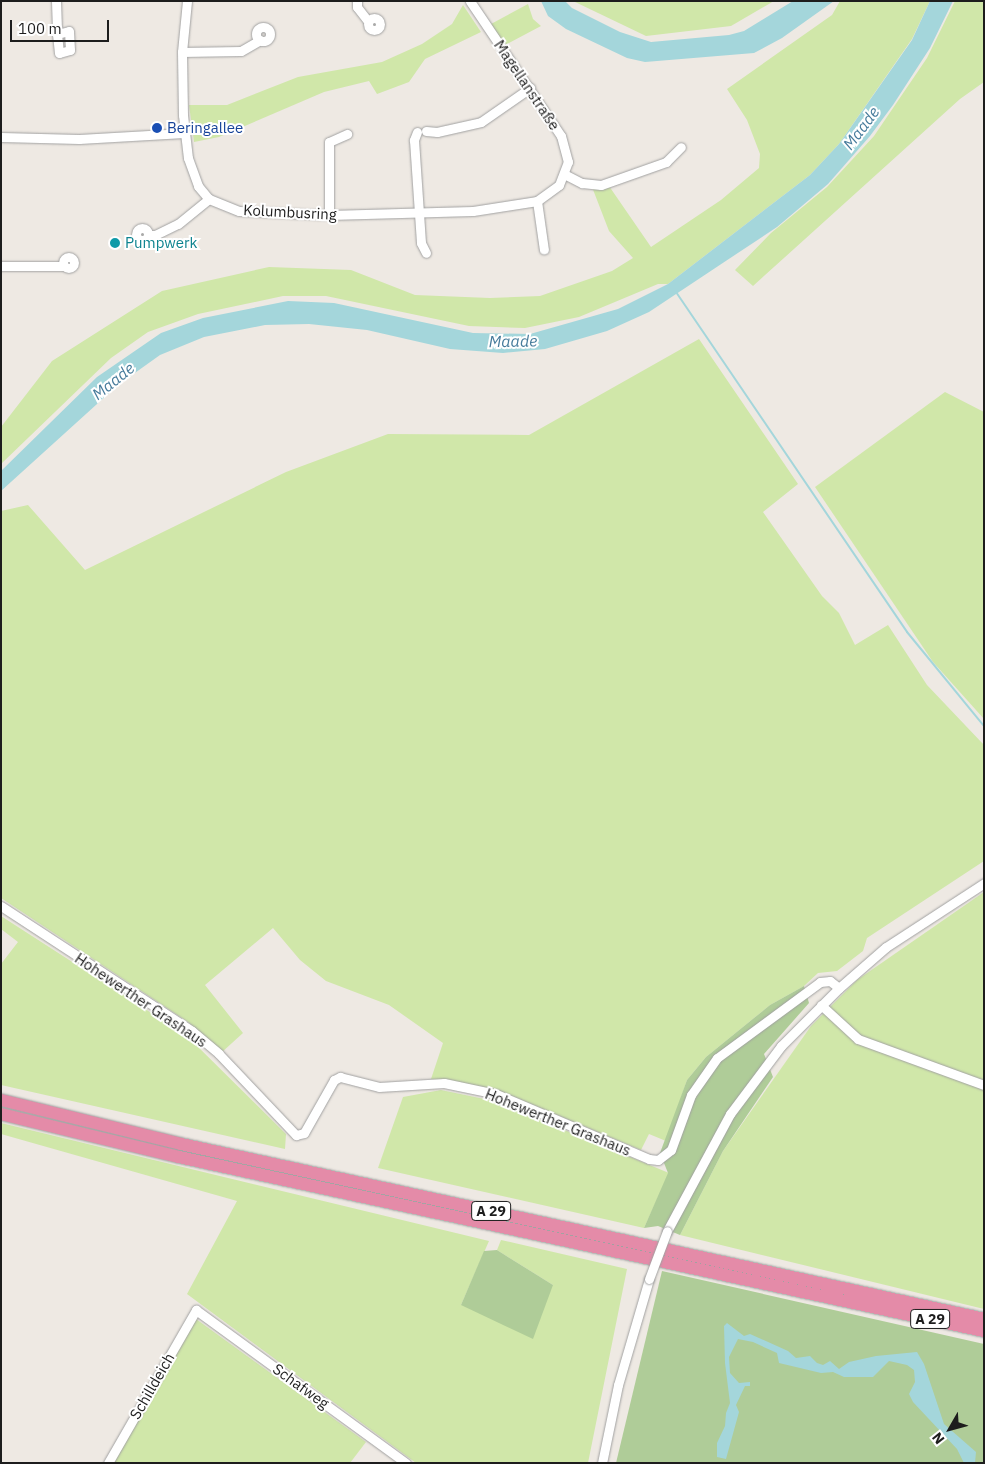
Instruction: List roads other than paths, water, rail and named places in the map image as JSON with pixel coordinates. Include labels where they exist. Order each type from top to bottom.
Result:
[{"type":"highway","name":"A 29","points":[[1,1100],[181,1144],[984,1319]]},
{"type":"highway","name":"A 29","points":[[1,1114],[188,1159],[984,1332]]},
{"type":"street","points":[[56,1],[57,34]]},
{"type":"street","points":[[148,235],[155,235],[178,224],[209,199],[198,186],[188,158],[184,133],[182,52],[186,1]]},
{"type":"street","points":[[357,1],[357,7],[368,21]]},
{"type":"street","name":"Magellanstraße","points":[[470,1],[530,88],[564,143],[568,162],[566,174]]},
{"type":"street","points":[[182,52],[241,51],[260,40]]},
{"type":"street","points":[[426,253],[421,243],[414,140],[422,132],[437,132],[481,122],[530,88]]},
{"type":"street","points":[[1,137],[80,138],[184,133]]},
{"type":"street","points":[[329,215],[329,142],[347,134]]},
{"type":"street","points":[[566,174],[582,184],[601,185],[666,162],[681,147]]},
{"type":"street","name":"Kolumbusring","points":[[209,199],[239,211],[329,215],[420,214],[473,211],[537,201],[555,189],[566,174]]},
{"type":"street","points":[[537,201],[544,250]]},
{"type":"street","points":[[1,266],[64,266]]},
{"type":"street","points":[[602,1463],[618,1385],[649,1279],[667,1231],[708,1150],[749,1086],[821,1005],[839,988],[902,936],[984,883]]},
{"type":"street","name":"Hohewerther Grashaus","points":[[1,906],[192,1032],[219,1054],[296,1135],[304,1133],[334,1080],[340,1078],[379,1087],[444,1083],[496,1094],[649,1159],[658,1160],[671,1150],[691,1095],[717,1058],[820,982],[830,981],[839,988]]},
{"type":"street","points":[[821,1005],[858,1039],[984,1085]]},
{"type":"street","name":"Schilldeich","points":[[108,1463],[196,1310]]},
{"type":"street","name":"Schafweg","points":[[196,1310],[406,1463]]},
{"type":"water","points":[[541,1],[565,1],[572,8],[620,32],[651,42],[729,35],[744,31],[793,1],[834,1],[782,38],[754,53],[645,62],[627,58],[566,29],[548,16]]},
{"type":"water","name":"Maade","points":[[930,1],[953,1],[930,48],[893,105],[870,136],[828,184],[777,227],[649,312],[607,331],[545,349],[503,353],[450,349],[367,330],[309,324],[265,325],[204,337],[160,355],[118,385],[1,491],[1,471],[97,377],[161,333],[203,318],[288,301],[334,303],[473,333],[530,334],[618,309],[668,284],[810,175],[839,144],[912,40]]},
{"type":"water","points":[[727,1323],[744,1336],[750,1334],[788,1351],[796,1358],[810,1356],[817,1363],[823,1365],[830,1361],[839,1369],[849,1362],[876,1356],[917,1352],[924,1364],[944,1424],[976,1452],[975,1463],[964,1463],[957,1449],[913,1402],[909,1394],[915,1382],[914,1370],[907,1365],[889,1361],[873,1377],[844,1377],[833,1372],[821,1373],[779,1363],[777,1353],[753,1342],[738,1339],[729,1357],[730,1373],[739,1383],[750,1382],[750,1386],[745,1386],[736,1405],[739,1412],[726,1459],[717,1457],[717,1443],[725,1426],[726,1413],[730,1403],[725,1363],[724,1326]]},
{"type":"waterway","points":[[676,292],[907,632],[984,726]]},
{"type":"place","name":"Beringallee","points":[[157,128]]},
{"type":"place","name":"Pumpwerk","points":[[115,243]]}]
